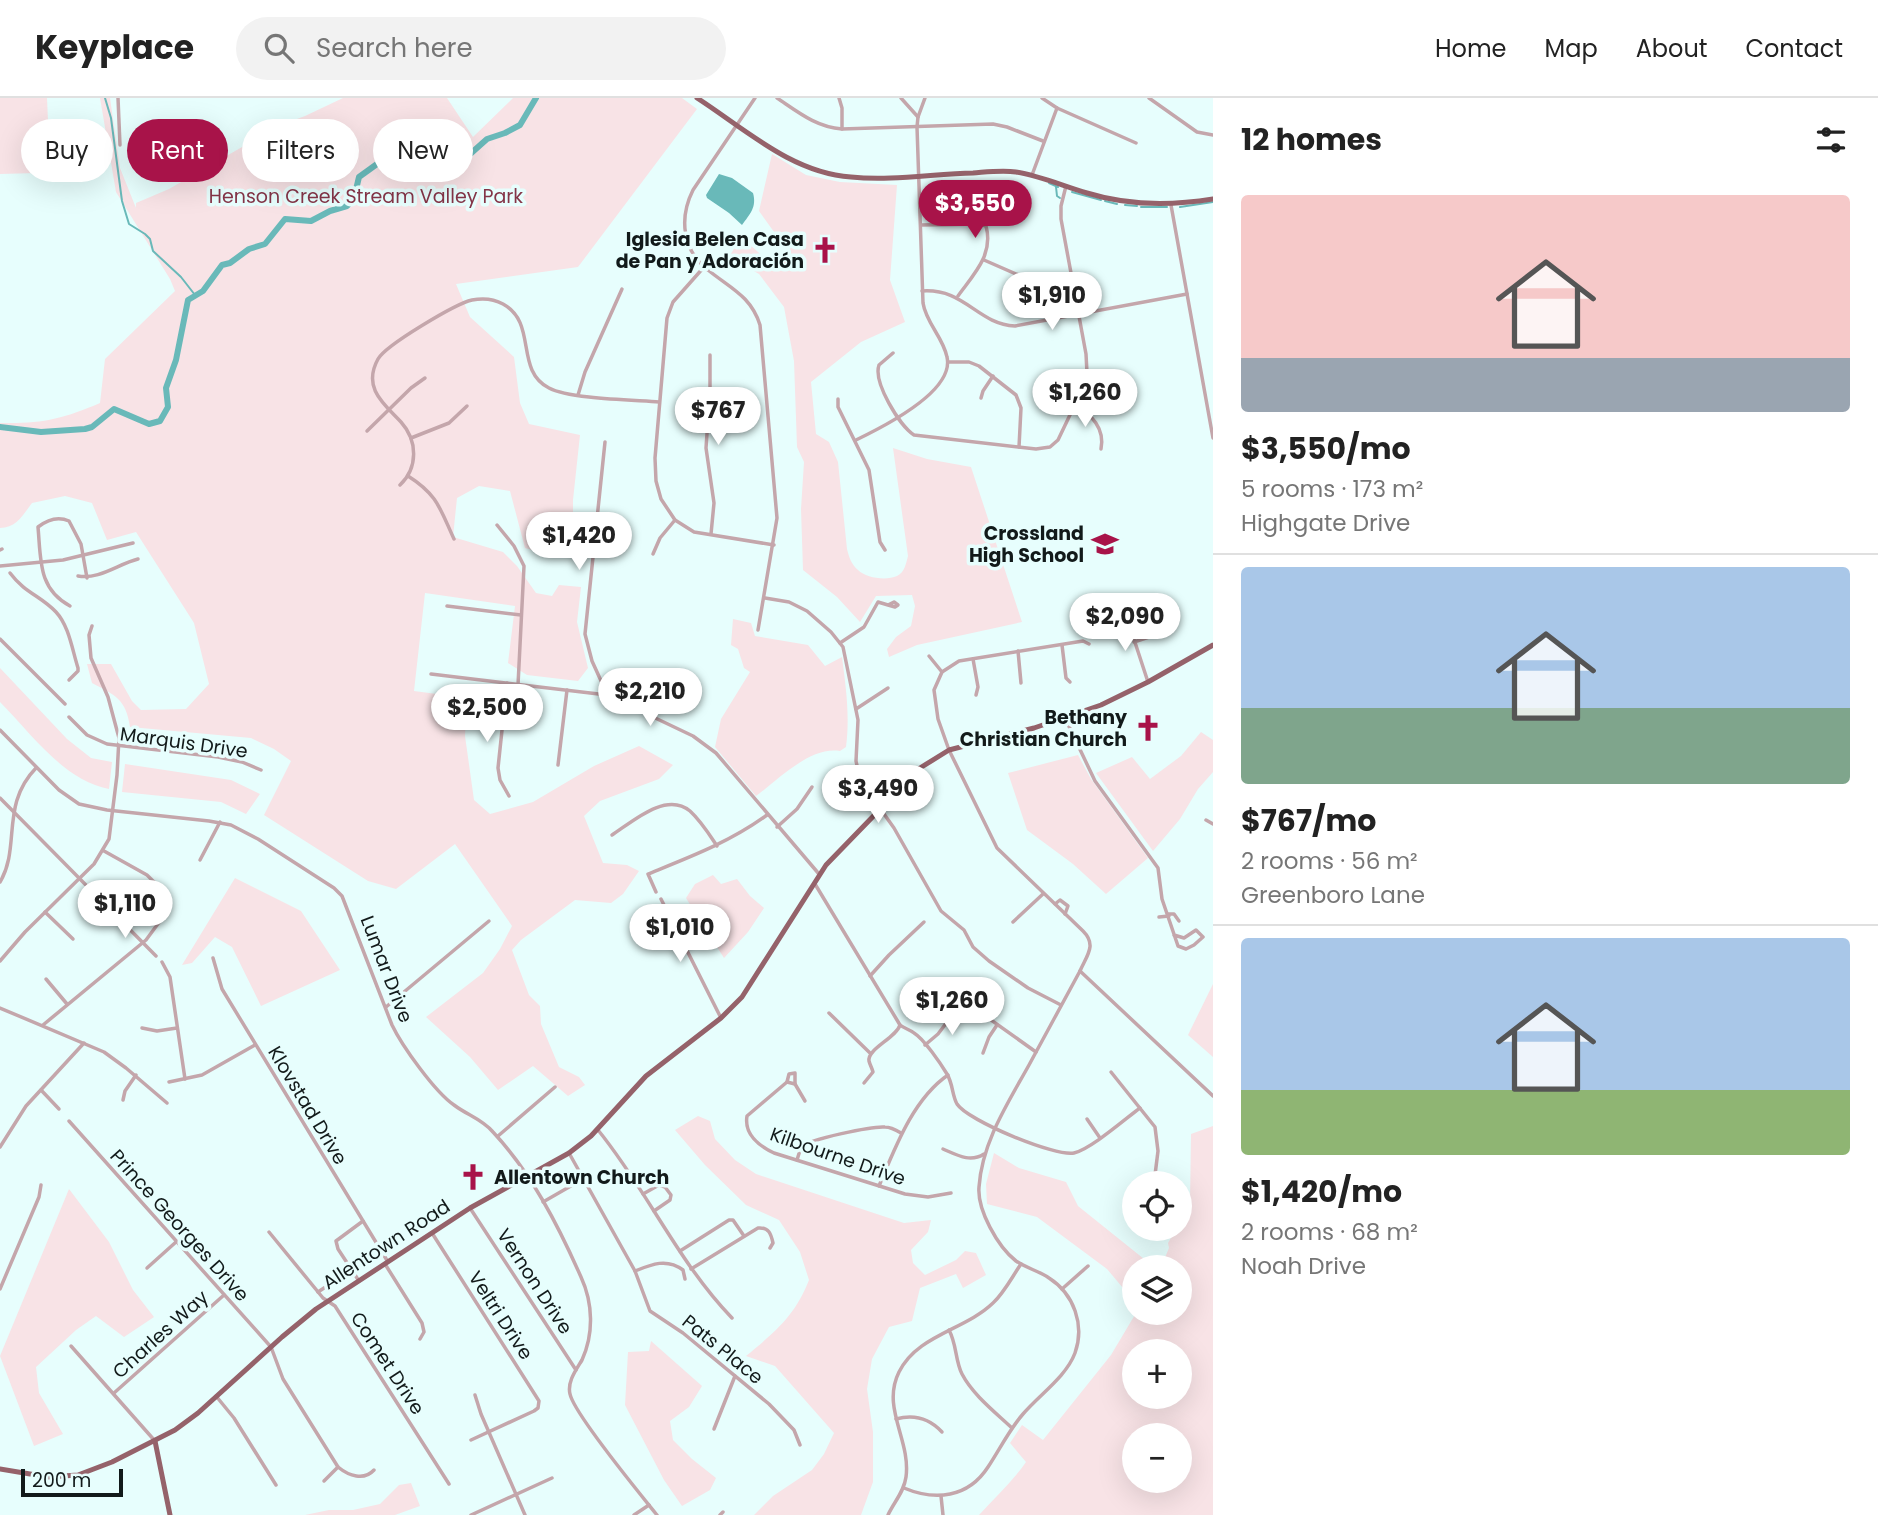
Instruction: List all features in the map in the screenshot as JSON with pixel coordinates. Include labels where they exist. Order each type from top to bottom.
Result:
[{"type":"main road","points":[[697,98],[793,161],[820,171],[860,178],[1013,172],[1123,201],[1171,205],[1213,199]]},
{"type":"main road","name":"Allentown Road","points":[[0,1469],[40,1476],[71,1476],[92,1470],[155,1441],[189,1420],[271,1347],[328,1301],[470,1208],[569,1153],[598,1130],[646,1076],[721,1018],[751,985],[820,874],[840,849],[915,772],[950,750],[1065,718],[1111,700],[1213,645]]},
{"type":"main road","points":[[155,1441],[170,1515]]},
{"type":"street","points":[[118,98],[120,145]]},
{"type":"street","points":[[755,98],[693,190],[684,217],[686,238],[694,254],[704,267],[742,294],[754,310],[760,325],[778,518],[758,631]]},
{"type":"street","points":[[777,98],[818,124],[842,129],[998,125],[1043,141]]},
{"type":"street","points":[[839,98],[842,129]]},
{"type":"street","points":[[901,98],[918,117]]},
{"type":"street","points":[[856,440],[914,407],[937,385],[947,362],[944,349],[926,315],[922,291],[917,127],[925,98]]},
{"type":"street","points":[[1042,98],[1058,108],[1136,143]]},
{"type":"street","points":[[1149,98],[1198,132],[1213,135]]},
{"type":"street","points":[[1032,175],[1058,108]]},
{"type":"street","points":[[893,354],[881,362],[877,375],[898,418],[906,430],[917,437],[1041,449],[1052,446],[1060,436],[1083,386],[1087,367],[1060,212],[1066,186]]},
{"type":"street","points":[[1171,205],[1213,438]]},
{"type":"street","points":[[921,225],[984,225],[988,235],[984,260],[957,297]]},
{"type":"street","points":[[984,260],[1023,277]]},
{"type":"street","points":[[704,267],[673,302],[668,313],[659,402],[656,481],[660,499],[675,520],[694,532],[774,545]]},
{"type":"street","points":[[578,395],[585,372],[622,289]]},
{"type":"street","points":[[922,291],[938,290],[957,297],[994,322],[1022,326],[1187,295]]},
{"type":"street","points":[[400,485],[408,477],[414,457],[411,438],[401,422],[379,400],[374,381],[376,363],[384,351],[458,306],[475,299],[493,300],[512,310],[520,319],[524,329],[527,360],[535,378],[548,388],[578,395],[659,402]]},
{"type":"street","points":[[709,355],[710,390],[706,448],[714,503],[711,534]]},
{"type":"street","points":[[947,362],[972,363],[1016,395],[1020,402],[1018,447]]},
{"type":"street","points":[[981,398],[982,391],[993,376]]},
{"type":"street","points":[[367,431],[425,378]]},
{"type":"street","points":[[838,399],[838,407],[869,470],[880,542],[885,550]]},
{"type":"street","points":[[411,438],[449,423],[467,406]]},
{"type":"street","points":[[1074,406],[1085,412],[1096,424],[1102,439],[1101,449]]},
{"type":"street","points":[[606,442],[585,634],[588,650],[607,695]]},
{"type":"street","points":[[408,477],[429,490],[435,498],[454,539]]},
{"type":"street","points":[[70,606],[50,591],[42,563],[38,527],[46,520],[69,521],[85,556],[87,578]]},
{"type":"street","points":[[653,554],[660,538],[675,520]]},
{"type":"street","points":[[497,525],[514,546],[524,566],[518,685]]},
{"type":"street","points":[[0,566],[85,556],[133,543]]},
{"type":"street","points":[[78,576],[95,577],[138,559]]},
{"type":"street","points":[[10,573],[23,588],[40,598],[58,614],[66,629],[78,668],[69,680]]},
{"type":"street","points":[[40,598],[50,591]]},
{"type":"street","points":[[765,598],[789,602],[802,608],[826,627],[840,643],[848,664],[858,720],[858,770],[869,793],[881,807],[944,915],[961,927],[976,950],[989,961],[1028,988],[1061,1005]]},
{"type":"street","points":[[840,643],[864,627],[878,602],[888,605],[896,602],[898,605],[895,607],[901,610]]},
{"type":"street","points":[[447,606],[521,615]]},
{"type":"street","points":[[1126,615],[1148,682]]},
{"type":"street","points":[[0,961],[80,879],[104,851],[110,836],[119,747],[112,708],[91,657],[89,641],[92,626]]},
{"type":"street","points":[[1134,642],[1167,631]]},
{"type":"street","points":[[0,639],[65,704]]},
{"type":"street","points":[[904,1488],[916,1493],[941,1496],[960,1491],[983,1475],[1012,1428],[1061,1374],[1075,1352],[1078,1328],[1071,1301],[1062,1289],[1046,1276],[1021,1264],[1005,1249],[986,1219],[979,1201],[979,1184],[985,1154],[995,1129],[1080,971],[1091,948],[1091,941],[995,845],[938,719],[934,695],[936,682],[942,672],[953,663],[1083,641],[1089,643]]},
{"type":"street","points":[[1062,645],[1066,678],[1070,682]]},
{"type":"street","points":[[1018,651],[1021,683]]},
{"type":"street","points":[[929,656],[942,672]]},
{"type":"street","points":[[972,659],[977,684],[976,695]]},
{"type":"street","points":[[430,674],[607,695],[703,741],[820,874]]},
{"type":"street","points":[[507,683],[498,771],[509,796]]},
{"type":"street","points":[[856,709],[888,688]]},
{"type":"street","points":[[558,765],[567,690]]},
{"type":"street","name":"Marquis Drive","points":[[69,717],[92,738],[119,747],[218,757],[242,762],[261,770]]},
{"type":"street","points":[[1065,718],[1095,781],[1158,868],[1160,889],[1174,935],[1178,946],[1183,949],[1194,945],[1203,937],[1196,930],[1184,938],[1174,935]]},
{"type":"street","name":"Lumar Drive","points":[[0,730],[36,768],[72,800],[86,807],[234,826],[337,890],[346,903],[399,1038],[444,1096],[481,1121],[497,1137],[529,1175],[543,1202],[588,1296],[589,1334],[583,1358],[569,1391],[573,1404],[657,1515]]},
{"type":"street","points":[[0,882],[7,866],[13,811],[27,779],[36,768]]},
{"type":"street","points":[[777,827],[797,808],[812,787]]},
{"type":"street","points":[[0,798],[156,956]]},
{"type":"street","points":[[612,835],[657,808],[673,805],[684,807],[693,814],[717,846]]},
{"type":"street","points":[[656,892],[648,874],[717,846],[743,833],[767,815]]},
{"type":"street","points":[[1206,820],[1213,824]]},
{"type":"street","points":[[200,860],[219,822]]},
{"type":"street","points":[[43,1025],[153,933],[160,921],[163,910],[161,894],[147,875],[104,851]]},
{"type":"street","points":[[814,882],[900,1025],[915,1033],[925,1045],[948,1075],[959,1107],[971,1116],[995,1129],[1060,1152],[1073,1153],[1086,1148],[1140,1108]]},
{"type":"street","points":[[1013,922],[1043,894]]},
{"type":"street","points":[[661,899],[721,1018]]},
{"type":"street","points":[[1055,904],[1064,902],[1068,906],[1065,914]]},
{"type":"street","points":[[46,912],[73,939]]},
{"type":"street","points":[[1159,917],[1174,914],[1179,921]]},
{"type":"street","points":[[386,1007],[489,921]]},
{"type":"street","points":[[870,976],[888,955],[924,922]]},
{"type":"street","name":"Klovstad Drive","points":[[213,958],[220,985],[422,1323],[424,1332],[420,1339]]},
{"type":"street","points":[[162,962],[170,978],[186,1079]]},
{"type":"street","points":[[1080,971],[1213,1096]]},
{"type":"street","points":[[46,979],[68,1005]]},
{"type":"street","points":[[925,1045],[938,1034],[960,1005],[969,1004],[1036,1052]]},
{"type":"street","points":[[0,1008],[85,1043],[109,1056],[136,1075],[167,1103]]},
{"type":"street","points":[[829,1013],[870,1053]]},
{"type":"street","points":[[863,1083],[873,1072],[870,1053],[898,1032],[900,1025]]},
{"type":"street","points":[[983,1053],[997,1025]]},
{"type":"street","points":[[142,1028],[154,1031],[177,1028]]},
{"type":"street","points":[[0,1147],[19,1114],[85,1043]]},
{"type":"street","points":[[169,1082],[207,1073],[255,1045]]},
{"type":"street","points":[[1111,1072],[1155,1127],[1158,1151],[1156,1171]]},
{"type":"street","points":[[795,1084],[787,1082],[789,1073],[796,1074],[795,1084],[805,1101]]},
{"type":"street","points":[[123,1100],[125,1091],[136,1075]]},
{"type":"street","points":[[879,1186],[901,1133],[938,1083],[948,1075]]},
{"type":"street","name":"Kilbourne Drive","points":[[787,1082],[749,1113],[746,1125],[756,1141],[766,1150],[921,1197],[951,1194]]},
{"type":"street","points":[[497,1137],[555,1087]]},
{"type":"street","points":[[41,1090],[59,1109]]},
{"type":"street","points":[[1087,1119],[1100,1138]]},
{"type":"street","name":"Prince Georges Drive","points":[[69,1121],[271,1347]]},
{"type":"street","points":[[797,1160],[802,1147],[813,1140],[878,1127],[901,1133]]},
{"type":"street","points":[[598,1130],[691,1269],[732,1318]]},
{"type":"street","points":[[943,1149],[968,1159],[985,1154]]},
{"type":"street","name":"Pats Place","points":[[569,1153],[635,1271],[652,1314],[683,1333],[786,1421],[797,1435],[800,1445]]},
{"type":"street","points":[[543,1202],[583,1179]]},
{"type":"street","points":[[0,1289],[35,1206],[41,1185]]},
{"type":"street","points":[[643,1194],[659,1185],[664,1186],[670,1193],[670,1200],[654,1211]]},
{"type":"street","name":"Vernon Drive","points":[[470,1208],[576,1370]]},
{"type":"street","points":[[680,1251],[729,1220],[735,1222],[744,1236]]},
{"type":"street","points":[[359,1281],[338,1249],[336,1241],[363,1221]]},
{"type":"street","points":[[691,1269],[758,1228],[766,1228],[773,1241],[770,1248]]},
{"type":"street","name":"Comet Drive","points":[[269,1232],[318,1292],[335,1306],[449,1485]]},
{"type":"street","name":"Veltri Drive","points":[[432,1233],[539,1400],[539,1406],[534,1411],[488,1432]]},
{"type":"street","points":[[147,1268],[176,1242]]},
{"type":"street","points":[[635,1271],[656,1263],[668,1263],[683,1270],[685,1279]]},
{"type":"street","points":[[888,1515],[904,1488],[907,1458],[892,1397],[903,1364],[921,1346],[993,1303],[1021,1264]]},
{"type":"street","points":[[1062,1289],[1088,1266]]},
{"type":"street","points":[[318,1292],[352,1270]]},
{"type":"street","points":[[0,1274],[7,1272]]},
{"type":"street","name":"Charles Way","points":[[114,1393],[224,1295]]},
{"type":"street","points":[[949,1331],[956,1344],[964,1377],[994,1414],[1012,1428]]},
{"type":"street","points":[[71,1346],[155,1441]]},
{"type":"street","points":[[271,1347],[283,1379],[338,1467],[345,1473],[359,1477],[369,1476],[374,1470]]},
{"type":"street","points":[[714,1429],[735,1376]]},
{"type":"street","points":[[475,1395],[488,1432],[525,1515]]},
{"type":"street","points":[[216,1396],[234,1418],[276,1485]]},
{"type":"street","points":[[896,1419],[909,1416],[920,1418],[942,1432]]},
{"type":"street","points":[[471,1440],[488,1432]]},
{"type":"street","points":[[324,1481],[338,1467]]},
{"type":"street","points":[[471,1515],[552,1478]]},
{"type":"street","points":[[941,1496],[943,1515]]},
{"type":"street","points":[[634,1515],[649,1505]]},
{"type":"green space","points":[[0,98],[47,98],[48,119],[21,119],[21,173],[0,174]]},
{"type":"green space","points":[[100,98],[110,98],[113,119],[104,119]]},
{"type":"green space","name":"Henson Creek Stream Valley Park","points":[[343,98],[447,98],[461,119],[373,119],[373,182],[473,182],[473,137],[513,98],[682,98],[697,109],[578,267],[456,284],[470,317],[514,357],[520,403],[529,424],[580,435],[573,500],[573,551],[554,556],[525,548],[510,491],[479,486],[457,498],[453,537],[503,552],[517,566],[536,593],[552,596],[559,585],[581,587],[577,622],[588,668],[578,681],[527,675],[508,663],[515,606],[425,593],[414,691],[467,698],[465,736],[474,800],[490,814],[533,802],[594,766],[639,746],[673,765],[659,779],[600,801],[584,816],[603,863],[627,865],[639,871],[623,894],[611,903],[575,900],[521,940],[512,950],[529,995],[540,1006],[541,1024],[559,1067],[579,1077],[585,1085],[568,1096],[533,1066],[498,1090],[470,1057],[426,1017],[483,973],[512,926],[455,844],[396,889],[368,881],[264,815],[291,761],[274,749],[251,738],[130,727],[126,710],[118,699],[92,683],[87,664],[111,664],[132,701],[141,710],[186,709],[209,684],[194,623],[136,532],[107,540],[92,503],[65,496],[32,503],[15,523],[0,528],[0,423],[28,423],[52,419],[100,403],[105,359],[175,291],[116,192],[113,174],[113,119],[120,168],[136,208],[136,203],[181,182],[228,182],[228,155],[242,147],[242,182],[359,182],[359,119],[297,119]]},
{"type":"green space","points":[[772,154],[806,175],[840,182],[897,185],[890,280],[905,322],[861,342],[811,382],[816,434],[829,442],[838,462],[847,549],[852,563],[862,573],[882,578],[897,576],[906,564],[908,556],[893,448],[927,459],[971,467],[1022,622],[917,645],[889,657],[887,649],[896,637],[911,626],[915,606],[912,595],[876,596],[860,622],[837,597],[803,570],[801,509],[804,462],[797,447],[794,361],[784,307],[759,274],[729,257],[741,237],[774,266],[787,250],[759,211]]},
{"type":"green space","points":[[733,619],[751,623],[755,636],[808,645],[825,666],[842,657],[848,713],[846,747],[840,751],[829,751],[806,759],[756,796],[715,747],[721,719],[750,672],[744,668],[738,649],[731,645]]},
{"type":"green space","points":[[0,668],[67,739],[91,758],[112,762],[109,789],[92,784],[63,766],[0,702]]},
{"type":"green space","points":[[1201,732],[1213,740],[1213,772],[1198,789],[1180,819],[1153,851],[1096,773],[1132,757],[1150,779],[1181,756]]},
{"type":"green space","points":[[1078,755],[1091,779],[1148,858],[1106,894],[1073,864],[1027,830],[1008,773]]},
{"type":"green space","points":[[125,764],[231,780],[260,794],[246,814],[221,802],[122,792]]},
{"type":"green space","points":[[713,875],[721,884],[737,879],[764,908],[748,932],[724,958],[686,898],[695,884]]},
{"type":"green space","points":[[235,878],[301,911],[340,970],[261,1006],[232,947],[215,937],[192,963],[182,965]]},
{"type":"green space","points":[[1213,984],[1213,1057],[1188,1035]]},
{"type":"green space","points":[[698,1116],[710,1121],[715,1139],[735,1160],[756,1174],[904,1223],[931,1220],[928,1232],[911,1250],[913,1263],[925,1275],[956,1260],[965,1251],[976,1253],[986,1275],[963,1288],[956,1274],[920,1288],[912,1321],[889,1327],[872,1359],[867,1389],[873,1432],[873,1482],[861,1515],[754,1515],[773,1496],[812,1470],[824,1454],[834,1433],[775,1366],[746,1356],[791,1314],[809,1280],[800,1252],[779,1220],[746,1205],[705,1165],[675,1130]]},
{"type":"green space","points":[[1213,1126],[1213,1515],[979,1515],[1026,1462],[1010,1443],[1022,1425],[1043,1440],[1111,1355],[1129,1325],[1192,1325],[1192,1255],[1166,1255],[1169,1241],[1192,1241],[1191,1134]]},
{"type":"green space","points":[[994,1153],[1019,1168],[1066,1182],[1078,1206],[1139,1255],[1122,1255],[1122,1287],[1107,1269],[1037,1217],[987,1204],[986,1184]]},
{"type":"green space","points":[[69,1189],[109,1242],[133,1290],[154,1317],[124,1337],[96,1316],[76,1330],[36,1367],[39,1393],[63,1434],[34,1446],[0,1356]]},
{"type":"green space","points":[[651,1341],[702,1386],[689,1407],[670,1421],[673,1440],[716,1478],[710,1490],[682,1506],[664,1480],[625,1405],[628,1352],[649,1351]]},
{"type":"green space","points":[[411,1483],[420,1506],[395,1515],[305,1515],[380,1504],[399,1485]]},
{"type":"water","points":[[719,174],[732,178],[753,193],[753,206],[742,225],[707,198],[706,195]]},
{"type":"waterway","points":[[105,98],[111,118],[122,201],[129,224],[150,239],[153,251],[181,277],[195,295]]},
{"type":"waterway","points":[[0,427],[41,432],[85,429],[92,427],[114,409],[149,424],[160,421],[168,407],[166,388],[176,360],[188,300],[203,291],[222,265],[230,263],[249,249],[265,244],[285,219],[311,221],[347,206],[354,198],[359,177],[377,164],[439,172],[459,164],[487,139],[520,125],[536,98]]},
{"type":"waterway","points":[[1049,183],[1058,187]]},
{"type":"waterway","points":[[1056,187],[1057,196],[1060,198]]},
{"type":"waterway","points":[[1072,192],[1101,200]]},
{"type":"waterway","points":[[1105,201],[1117,204]]},
{"type":"waterway","points":[[1180,207],[1213,202]]},
{"type":"waterway","points":[[1125,205],[1137,206]]},
{"type":"waterway","points":[[1141,207],[1167,207]]},
{"type":"place","name":"Iglesia Belen Casa de Pan y Adoración","points":[[825,250]]},
{"type":"place","name":"Crossland High School","points":[[1105,544]]},
{"type":"place","name":"Bethany Christian Church","points":[[1148,728]]},
{"type":"place","name":"Allentown Church","points":[[473,1177]]}]
